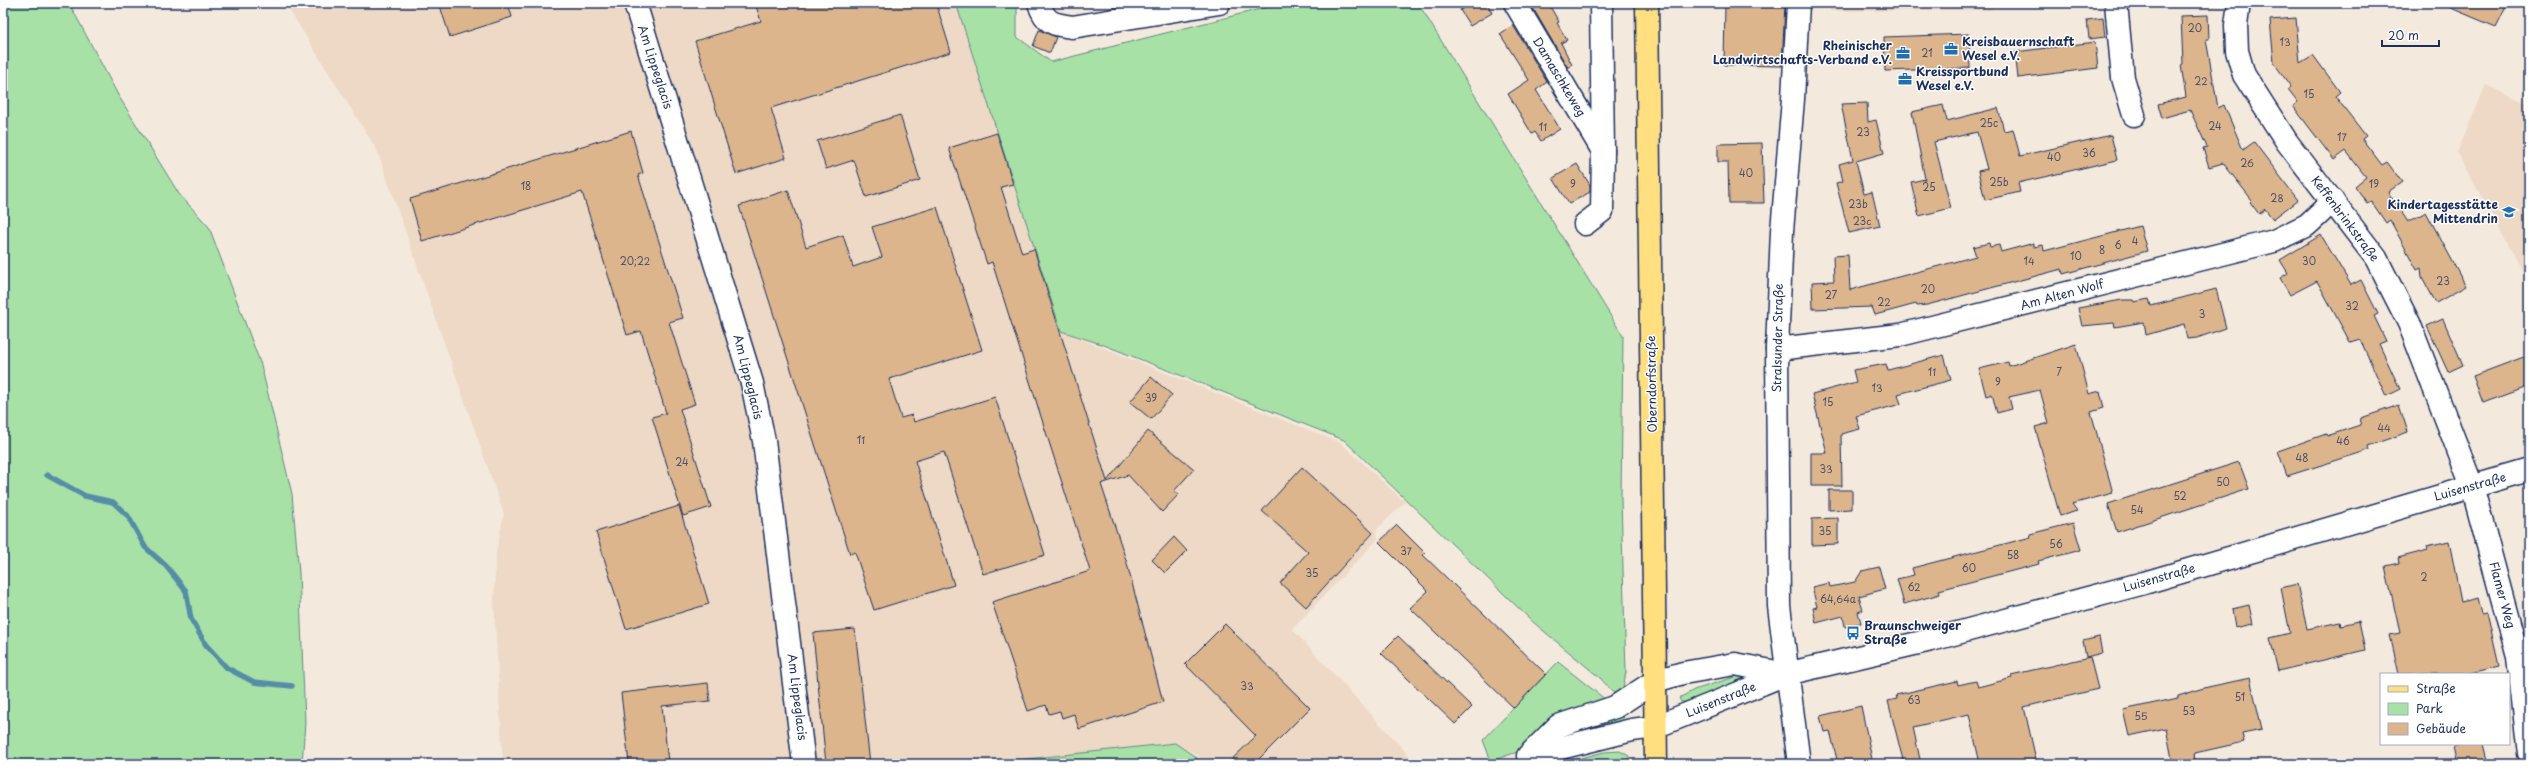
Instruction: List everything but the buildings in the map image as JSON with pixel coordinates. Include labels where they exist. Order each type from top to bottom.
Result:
[{"type":"main road","name":"Oberndorfstraße","points":[[1647,3],[1656,764]]},
{"type":"street","name":"Am Lippeglacis","points":[[635,3],[752,383],[764,441],[804,764]]},
{"type":"street","points":[[1039,3],[1043,15],[1053,24],[1072,28],[1219,3]]},
{"type":"street","name":"Damaschkeweg","points":[[1515,3],[1603,152]]},
{"type":"street","name":"Damaschkeweg","points":[[1585,224],[1602,211],[1603,152],[1601,3]]},
{"type":"street","name":"Stralsunder Straße","points":[[1786,674],[1779,606],[1777,349],[1782,231],[1793,99],[1798,3]]},
{"type":"street","points":[[2116,3],[2123,78],[2134,115]]},
{"type":"street","name":"Keffenbrinkstraße","points":[[2239,3],[2236,26],[2237,51],[2244,75],[2287,142],[2376,258],[2409,323],[2472,486]]},
{"type":"street","name":"Am Alten Wolf","points":[[1777,349],[1900,335],[2030,304],[2274,241],[2307,225],[2333,201]]},
{"type":"street","name":"Luisenstraße","points":[[1655,727],[1786,674],[1932,640],[2144,583],[2529,470]]},
{"type":"street","name":"Flamer Weg","points":[[2472,486],[2518,657],[2529,753]]},
{"type":"street","name":"Luisenstraße","points":[[1655,681],[1683,673],[1735,664],[1786,674]]},
{"type":"street","points":[[1786,674],[1799,764]]},
{"type":"street","points":[[1520,764],[1558,726],[1615,707],[1655,681]]},
{"type":"street","points":[[1528,764],[1552,750],[1632,730],[1655,727]]},
{"type":"shaded area","points":[[285,3],[956,3],[1061,331],[1341,443],[1405,502],[1376,530],[1378,539],[1292,629],[1417,764],[1200,764],[1199,756],[1174,743],[980,764],[503,764],[494,602],[496,553],[504,514],[377,150]]},
{"type":"shaded area","points":[[1830,3],[1991,3],[1992,10],[1830,11]]},
{"type":"shaded area","name":"Kindertagesstätte Mittendrin","points":[[2486,85],[2529,104],[2529,272],[2524,273],[2457,153]]},
{"type":"green space","points":[[3,3],[69,3],[118,95],[179,194],[209,227],[261,365],[292,494],[299,573],[305,722],[302,764],[3,764]]},
{"type":"green space","points":[[956,3],[1017,3],[1017,37],[1051,62],[1284,3],[1418,3],[1623,336],[1621,498],[1626,672],[1623,688],[1615,694],[1600,678],[1533,622],[1344,440],[1104,345],[1061,331]]},
{"type":"green space","points":[[1558,662],[1606,700],[1523,750],[1491,761],[1483,740]]},
{"type":"green space","points":[[1738,676],[1742,677],[1743,681],[1685,702],[1681,702],[1679,698],[1694,690]]},
{"type":"green space","points":[[1622,715],[1623,721],[1560,742],[1562,734]]},
{"type":"green space","points":[[1175,743],[1197,758],[1198,764],[980,764]]},
{"type":"green space","points":[[1620,751],[1629,756],[1629,764],[1558,764],[1604,752]]},
{"type":"waterway","points":[[47,475],[85,496],[113,502],[128,516],[145,547],[166,566],[186,591],[191,619],[206,645],[227,668],[254,682],[292,686]]},
{"type":"place","name":"Kreisbauernschaft Wesel e.V.","points":[[1951,49]]},
{"type":"place","name":"Rheinischer Landwirtschafts-Verband e.V.","points":[[1903,53]]},
{"type":"place","name":"Kreissportbund Wesel e.V.","points":[[1905,79]]},
{"type":"place","name":"Kindertagesstätte Mittendrin","points":[[2509,212]]},
{"type":"place","name":"Braunschweiger Straße","points":[[1853,633]]}]
